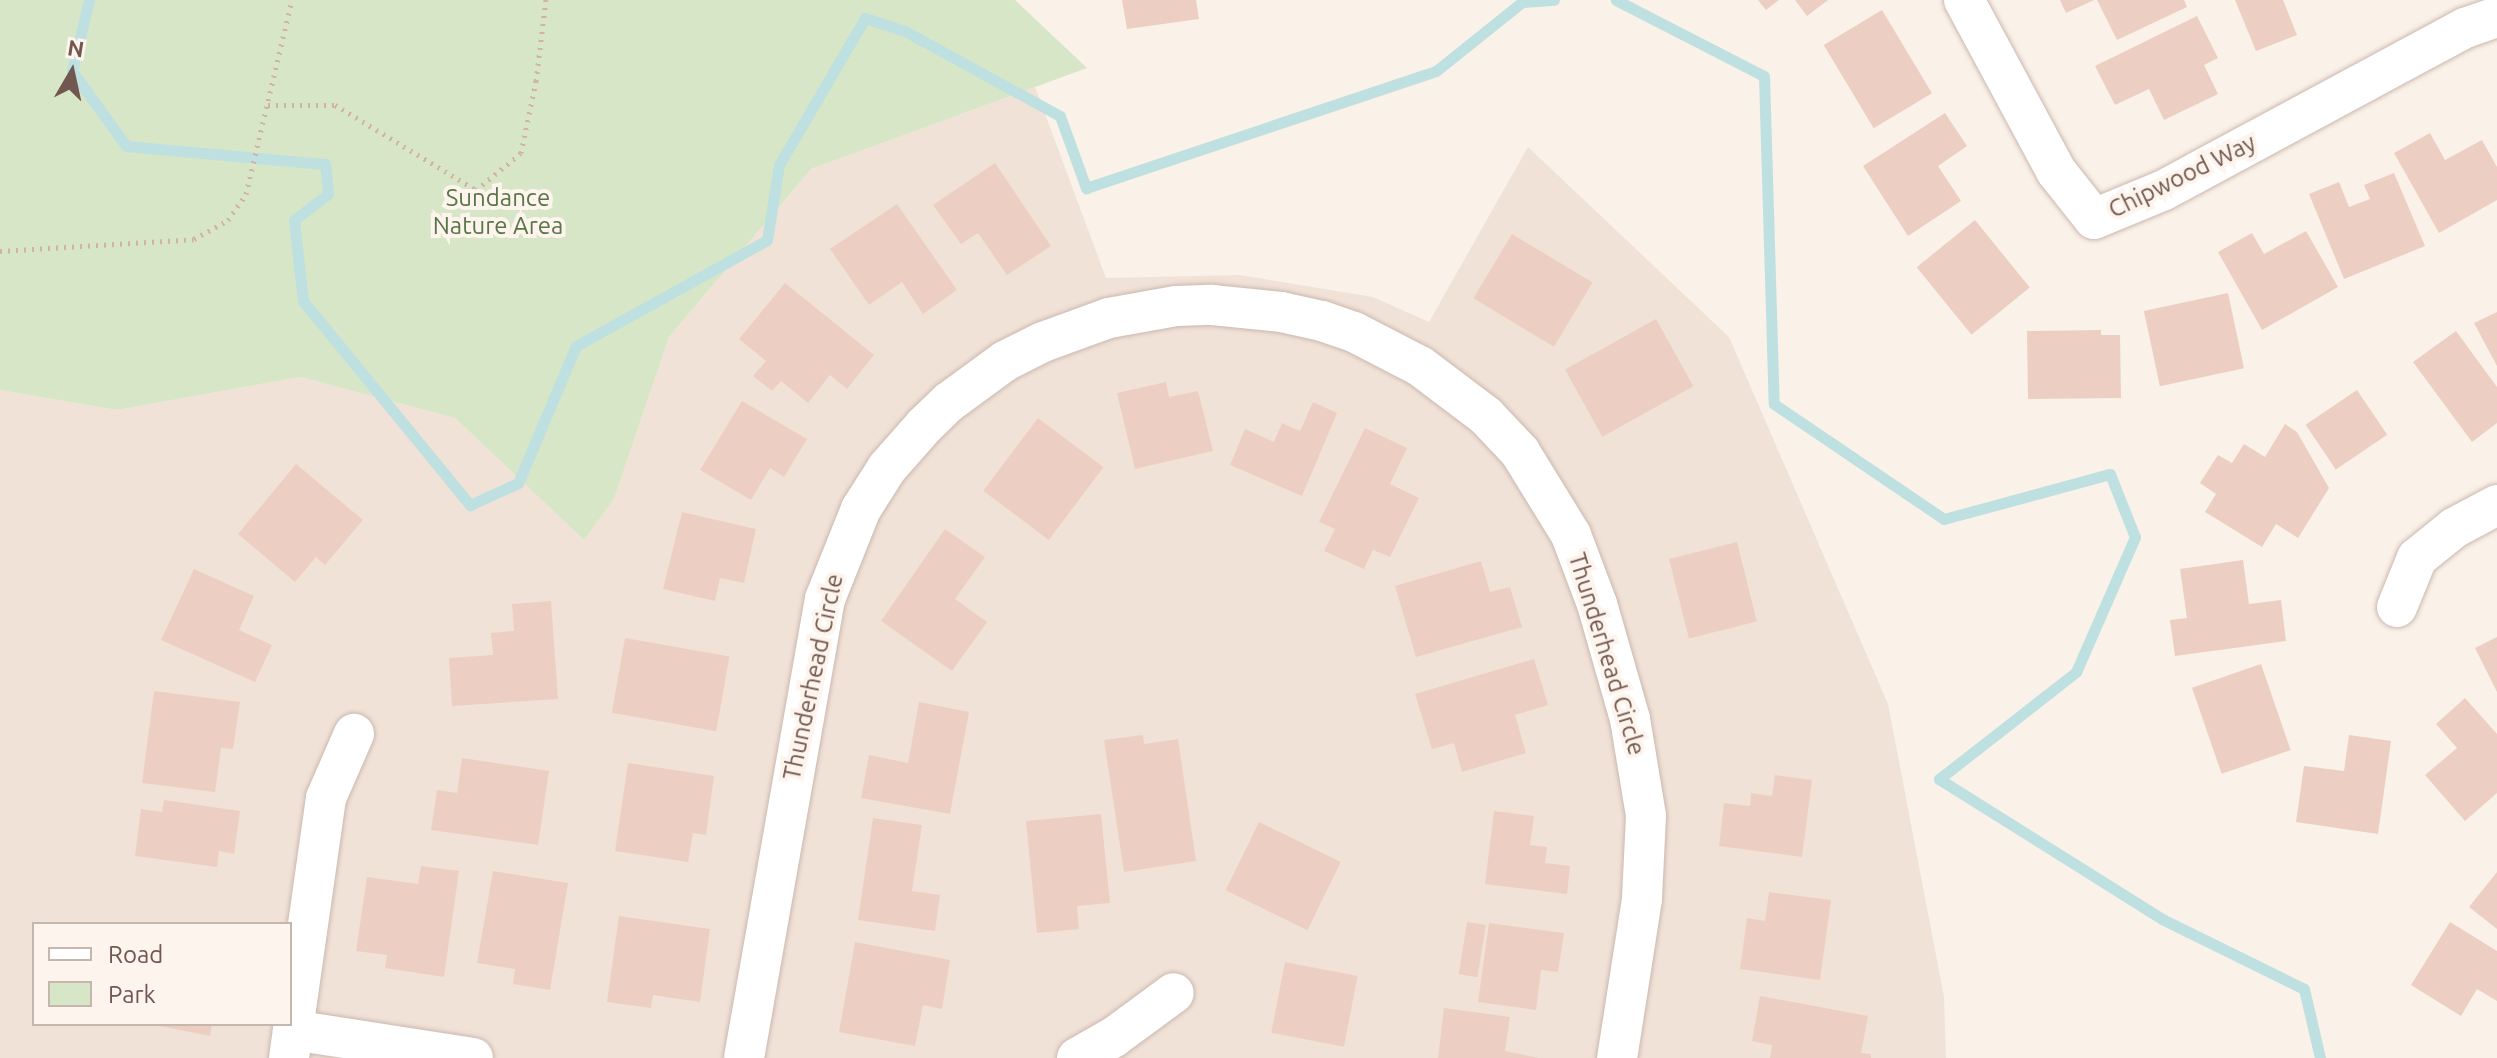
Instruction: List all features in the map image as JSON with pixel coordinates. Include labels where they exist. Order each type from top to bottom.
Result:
[{"type":"street","name":"Chipwood Way","points":[[1964,0],[2056,171],[2094,219],[2164,190],[2465,28],[2497,17]]},
{"type":"street","name":"Thunderhead Circle","points":[[744,1058],[825,599],[861,509],[887,468],[924,426],[949,402],[1005,361],[1043,342],[1109,318],[1165,308],[1212,305],[1281,312],[1322,321],[1354,332],[1420,366],[1486,416],[1520,452],[1571,535],[1597,604],[1630,719],[1646,816],[1642,899],[1617,1058]]},
{"type":"street","points":[[2397,607],[2417,558],[2454,528],[2497,505]]},
{"type":"street","points":[[354,734],[326,798],[291,1044],[473,1058]]},
{"type":"street","points":[[1077,1058],[1114,1037],[1174,993]]},
{"type":"path","points":[[0,251],[194,239],[228,220],[246,194],[292,0]]},
{"type":"path","points":[[268,105],[335,105],[476,190],[521,153],[536,81],[546,0]]},
{"type":"shaded area","points":[[1035,87],[1106,278],[1240,275],[1373,297],[1429,322],[1528,147],[1729,337],[1888,704],[1944,997],[1946,1058],[0,1058],[0,390],[117,410],[300,377],[455,418],[584,540],[614,499],[669,337],[811,169]]},
{"type":"green space","name":"Sundance Nature Area","points":[[0,0],[1015,0],[1087,68],[811,169],[669,337],[614,499],[584,540],[455,418],[300,377],[117,410],[0,390]]},
{"type":"building","points":[[1122,0],[1196,0],[1199,19],[1127,29]]},
{"type":"building","points":[[1758,0],[1779,0],[1766,10]]},
{"type":"building","points":[[1795,0],[1828,0],[1807,16]]},
{"type":"building","points":[[2060,0],[2094,0],[2066,13]]},
{"type":"building","points":[[2097,0],[2184,0],[2187,7],[2117,40]]},
{"type":"building","points":[[2235,0],[2283,0],[2297,35],[2256,51]]},
{"type":"building","points":[[1882,10],[1932,93],[1874,128],[1824,45]]},
{"type":"building","points":[[2197,16],[2218,58],[2204,65],[2218,94],[2164,120],[2149,89],[2115,105],[2095,66]]},
{"type":"building","points":[[1945,113],[1967,146],[1938,166],[1961,201],[1908,236],[1863,166]]},
{"type":"building","points":[[2430,133],[2445,160],[2482,140],[2497,167],[2497,200],[2439,233],[2394,153]]},
{"type":"building","points":[[995,163],[1051,246],[1007,275],[978,233],[961,244],[933,205]]},
{"type":"building","points":[[2394,173],[2425,246],[2344,279],[2309,194],[2339,182],[2349,207],[2370,199],[2364,185]]},
{"type":"building","points":[[897,204],[957,290],[923,314],[902,282],[869,305],[830,249]]},
{"type":"building","points":[[1975,220],[2030,288],[1971,335],[1917,267]]},
{"type":"building","points":[[2306,231],[2338,287],[2262,330],[2218,252],[2252,233],[2264,254]]},
{"type":"building","points":[[1512,234],[1593,282],[1554,347],[1473,298]]},
{"type":"building","points":[[785,283],[874,355],[847,389],[830,375],[808,403],[781,381],[772,391],[753,376],[766,361],[739,339]]},
{"type":"building","points":[[2228,293],[2244,368],[2160,386],[2144,311]]},
{"type":"building","points":[[2497,312],[2497,366],[2474,323]]},
{"type":"building","points":[[1656,319],[1693,386],[1602,437],[1565,369]]},
{"type":"building","points":[[2101,330],[2101,335],[2120,335],[2121,398],[2028,399],[2027,331]]},
{"type":"building","points":[[2456,331],[2497,387],[2497,423],[2472,442],[2413,362]]},
{"type":"building","points":[[1166,382],[1169,397],[1198,391],[1213,451],[1135,469],[1117,393]]},
{"type":"building","points":[[2357,390],[2387,435],[2336,469],[2306,425]]},
{"type":"building","points":[[742,401],[807,439],[784,477],[770,468],[751,500],[700,470]]},
{"type":"building","points":[[1313,402],[1337,413],[1302,496],[1230,465],[1245,429],[1274,442],[1282,423],[1300,431]]},
{"type":"building","points":[[1038,418],[1103,467],[1049,540],[983,491]]},
{"type":"building","points":[[2285,424],[2297,432],[2329,488],[2298,538],[2276,524],[2262,547],[2205,512],[2216,494],[2200,483],[2218,455],[2232,463],[2244,444],[2265,457]]},
{"type":"building","points":[[1365,428],[1407,448],[1390,484],[1419,498],[1390,557],[1373,550],[1364,569],[1324,551],[1335,529],[1319,522]]},
{"type":"building","points":[[296,464],[363,520],[325,565],[316,557],[295,582],[238,534]]},
{"type":"building","points":[[682,512],[756,529],[744,583],[720,578],[715,601],[663,589]]},
{"type":"building","points":[[945,529],[985,557],[955,599],[987,622],[952,671],[881,621]]},
{"type":"building","points":[[1737,542],[1757,622],[1689,638],[1669,559]]},
{"type":"building","points":[[2243,560],[2249,604],[2281,600],[2286,641],[2175,656],[2170,620],[2187,618],[2180,569]]},
{"type":"building","points":[[1481,561],[1490,592],[1510,587],[1522,627],[1416,657],[1395,586]]},
{"type":"building","points":[[194,569],[254,596],[239,630],[272,645],[255,682],[161,640]]},
{"type":"building","points":[[551,601],[558,699],[452,706],[449,658],[493,655],[491,633],[514,631],[512,604]]},
{"type":"building","points":[[2497,637],[2497,692],[2475,648]]},
{"type":"building","points":[[625,638],[729,656],[716,731],[612,713]]},
{"type":"building","points":[[1534,659],[1548,705],[1515,715],[1526,753],[1462,772],[1454,743],[1432,749],[1415,694]]},
{"type":"building","points":[[2261,664],[2291,750],[2222,774],[2192,688]]},
{"type":"building","points":[[154,691],[240,702],[233,749],[221,748],[215,792],[142,783]]},
{"type":"building","points":[[2465,698],[2497,734],[2497,793],[2465,821],[2425,775],[2457,748],[2436,724]]},
{"type":"building","points":[[919,702],[969,712],[950,814],[861,798],[869,755],[908,763]]},
{"type":"building","points":[[1143,735],[1144,744],[1178,739],[1196,861],[1124,872],[1104,740]]},
{"type":"building","points":[[2349,735],[2391,741],[2378,834],[2296,822],[2304,766],[2344,771]]},
{"type":"building","points":[[462,758],[549,771],[538,845],[431,830],[437,790],[457,793]]},
{"type":"building","points":[[628,763],[714,776],[706,835],[693,833],[688,862],[615,851]]},
{"type":"building","points":[[1775,775],[1812,780],[1802,857],[1719,846],[1724,803],[1750,806],[1751,793],[1772,796]]},
{"type":"building","points":[[164,800],[240,811],[234,854],[219,851],[217,867],[135,856],[141,809],[162,812]]},
{"type":"building","points":[[1494,811],[1534,816],[1530,845],[1547,847],[1545,863],[1570,866],[1567,894],[1485,884]]},
{"type":"building","points":[[1101,814],[1110,903],[1077,906],[1079,929],[1037,933],[1026,821]]},
{"type":"building","points":[[873,818],[922,825],[912,891],[940,895],[935,931],[858,920]]},
{"type":"building","points":[[1259,822],[1341,862],[1307,930],[1226,890]]},
{"type":"building","points":[[421,866],[459,871],[444,977],[385,968],[387,955],[356,951],[367,877],[418,884]]},
{"type":"building","points":[[493,871],[568,883],[550,990],[513,984],[515,969],[477,963]]},
{"type":"building","points":[[2497,872],[2497,929],[2469,907]]},
{"type":"building","points":[[1769,892],[1831,900],[1820,980],[1740,969],[1747,918],[1765,921]]},
{"type":"building","points":[[619,916],[710,929],[700,1002],[653,995],[651,1008],[607,1002]]},
{"type":"building","points":[[1467,922],[1486,925],[1477,977],[1459,974]]},
{"type":"building","points":[[2450,922],[2497,951],[2497,1001],[2477,989],[2461,1016],[2411,985]]},
{"type":"building","points":[[1489,923],[1564,933],[1558,972],[1541,970],[1536,1010],[1478,1002]]},
{"type":"building","points":[[855,942],[950,960],[942,1009],[923,1005],[915,1046],[839,1032]]},
{"type":"building","points":[[1285,962],[1358,976],[1344,1047],[1271,1033]]},
{"type":"building","points":[[1760,996],[1868,1016],[1861,1053],[1871,1054],[1871,1058],[1770,1058],[1772,1045],[1752,1041]]},
{"type":"building","points":[[1444,1008],[1510,1017],[1505,1051],[1539,1058],[1438,1058]]},
{"type":"building","points":[[159,1026],[212,1026],[210,1036]]},
{"type":"waterway","points":[[89,0],[72,71],[126,146],[325,164],[328,194],[294,220],[303,301],[470,505],[518,483],[576,346],[767,240],[779,165],[865,18],[903,30],[1060,116],[1086,188],[1436,71],[1522,2],[1554,0]]},
{"type":"waterway","points":[[1616,0],[1764,76],[1774,404],[1944,519],[2110,474],[2135,537],[2076,672],[1939,779],[2162,919],[2304,989],[2320,1058]]}]
